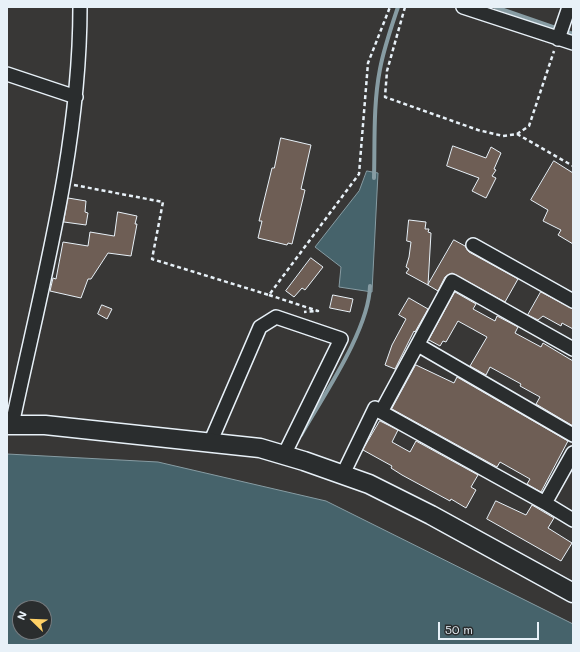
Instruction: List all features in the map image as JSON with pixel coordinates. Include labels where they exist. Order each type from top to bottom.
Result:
[{"type":"street","points":[[80,7],[80,55],[76,97],[64,183],[9,425],[45,425],[260,448],[284,455],[343,474],[431,514],[573,593]]},
{"type":"street","points":[[463,7],[573,43]]},
{"type":"street","points":[[558,39],[569,7]]},
{"type":"street","points":[[7,74],[76,97]]},
{"type":"street","points":[[474,245],[573,301]]},
{"type":"street","points":[[381,412],[452,281],[573,349]]},
{"type":"street","points":[[210,443],[260,327],[276,317],[341,339],[284,455]]},
{"type":"street","points":[[418,345],[573,435]]},
{"type":"street","points":[[343,474],[375,408],[573,520]]},
{"type":"street","points":[[545,503],[573,453]]},
{"type":"path","points":[[269,295],[359,174],[368,63],[390,7]]},
{"type":"path","points":[[405,7],[387,71],[385,97],[478,130],[503,136],[517,134],[529,126],[558,39]]},
{"type":"path","points":[[517,134],[573,166]]},
{"type":"path","points":[[64,183],[163,202],[152,259],[318,311],[290,312],[276,317]]},
{"type":"water","points":[[367,171],[378,173],[372,292],[339,287],[341,267],[315,247],[359,191]]},
{"type":"water","points":[[7,454],[158,462],[326,501],[573,624],[573,645],[7,645]]},
{"type":"building","points":[[281,138],[311,145],[301,189],[305,190],[292,244],[288,243],[287,245],[258,238],[262,221],[259,221]]},
{"type":"building","points":[[453,146],[486,158],[491,147],[501,153],[494,169],[496,170],[492,176],[496,178],[486,198],[472,191],[479,178],[447,166]]},
{"type":"building","points":[[554,161],[573,173],[573,244],[558,235],[561,230],[543,221],[548,210],[531,200]]},
{"type":"building","points":[[68,198],[86,201],[85,212],[88,213],[86,225],[64,222]]},
{"type":"building","points":[[118,212],[137,216],[131,256],[108,253],[91,279],[88,279],[81,298],[50,291],[53,278],[56,279],[63,242],[88,246],[90,232],[114,236]]},
{"type":"building","points":[[409,220],[426,222],[425,229],[429,229],[428,232],[431,233],[428,285],[406,273],[409,269],[406,267],[411,242],[407,241]]},
{"type":"building","points":[[454,240],[465,246],[469,252],[518,279],[505,302],[452,273],[445,277],[438,291],[428,285]]},
{"type":"building","points":[[311,258],[323,267],[305,290],[302,288],[294,297],[286,291]]},
{"type":"building","points":[[455,292],[476,304],[473,309],[495,321],[497,316],[518,327],[515,333],[541,347],[543,343],[573,361],[573,426],[536,404],[540,397],[520,386],[521,384],[490,367],[486,375],[470,366],[487,337],[458,321],[446,342],[443,341],[440,346],[429,340]]},
{"type":"building","points":[[541,292],[573,309],[573,329],[562,323],[561,326],[543,316],[538,320],[528,315]]},
{"type":"building","points":[[333,295],[353,299],[350,312],[330,308]]},
{"type":"building","points":[[409,298],[428,309],[415,332],[414,331],[395,369],[385,365],[392,345],[406,319],[399,315]]},
{"type":"building","points":[[102,305],[112,309],[107,319],[98,314]]},
{"type":"building","points":[[416,365],[454,383],[457,377],[568,441],[541,492],[527,484],[530,479],[500,462],[497,467],[392,409]]},
{"type":"building","points":[[380,421],[398,430],[392,442],[410,452],[416,441],[478,475],[471,487],[476,490],[466,508],[402,475],[391,468],[392,466],[363,450]]},
{"type":"building","points":[[496,501],[526,515],[532,505],[554,518],[548,528],[572,543],[561,561],[487,519]]},
{"type":"waterway","points":[[374,178],[375,110],[378,83],[384,53],[398,7]]},
{"type":"waterway","points":[[495,7],[573,34]]},
{"type":"waterway","points":[[301,435],[354,342],[368,303],[370,286]]}]
